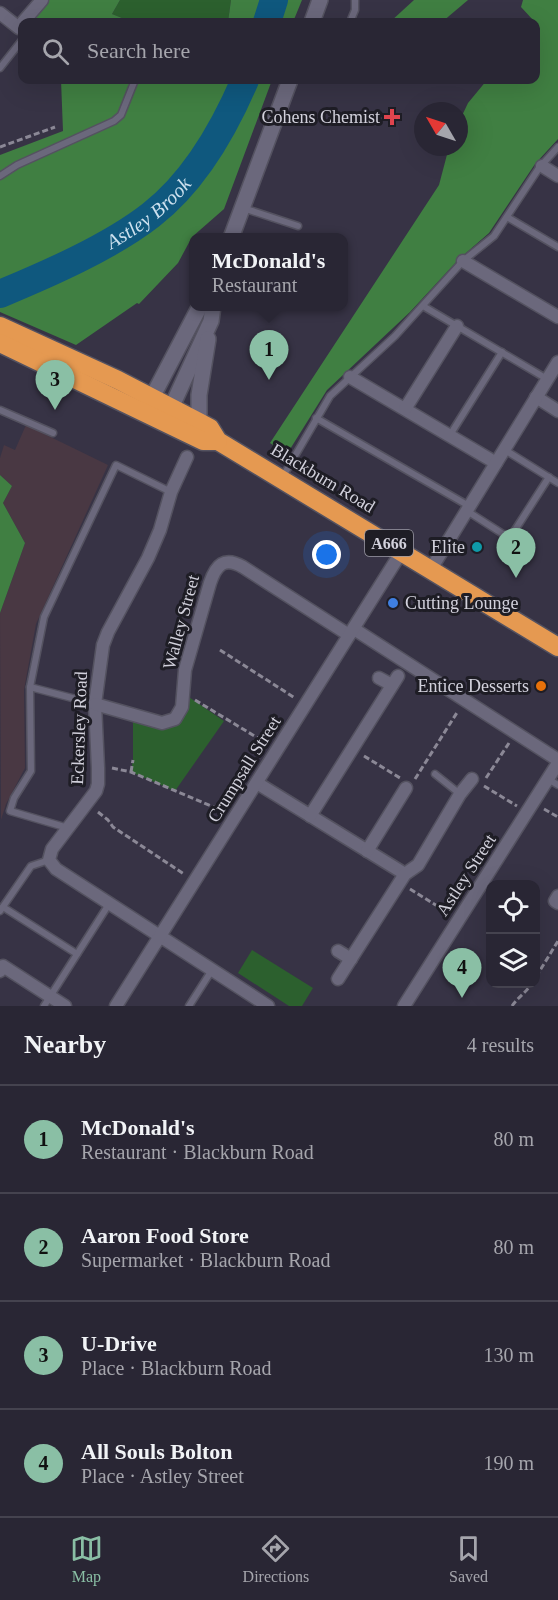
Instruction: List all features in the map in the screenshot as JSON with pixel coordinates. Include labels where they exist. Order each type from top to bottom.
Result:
[{"type":"highway","name":"Blackburn Road","points":[[0,326],[168,415],[203,441],[218,441]]},
{"type":"highway","name":"Blackburn Road","points":[[0,343],[148,405]]},
{"type":"highway","name":"Blackburn Road","points":[[168,415],[199,422],[210,428],[218,441],[558,647]]},
{"type":"street","points":[[30,18],[42,0]]},
{"type":"street","points":[[313,18],[320,0]]},
{"type":"street","points":[[0,13],[18,26]]},
{"type":"street","points":[[232,233],[288,84]]},
{"type":"street","points":[[542,166],[558,176]]},
{"type":"street","points":[[463,261],[558,317]]},
{"type":"street","points":[[148,405],[197,311]]},
{"type":"street","points":[[168,415],[212,314]]},
{"type":"street","points":[[199,422],[199,395],[212,314]]},
{"type":"street","points":[[405,409],[457,326]]},
{"type":"street","points":[[431,568],[558,362]]},
{"type":"street","points":[[350,377],[496,463]]},
{"type":"street","points":[[536,397],[558,411]]},
{"type":"street","name":"Eckersley Road","points":[[49,860],[52,849],[96,791],[98,784],[95,704],[103,645],[148,558],[160,530],[171,492],[187,457]]},
{"type":"street","name":"Crumpsall Street","points":[[116,1006],[402,551]]},
{"type":"street","name":"Walley Street","points":[[95,704],[162,723],[175,719],[182,707],[185,670],[214,572],[220,564],[235,562],[516,732],[558,761]]},
{"type":"street","points":[[310,816],[395,680],[379,678]]},
{"type":"street","name":"Astley Street","points":[[404,1006],[528,812],[553,782],[558,761]]},
{"type":"street","points":[[338,979],[402,878],[418,865],[472,778]]},
{"type":"street","points":[[257,783],[367,851],[402,878]]},
{"type":"street","points":[[367,851],[409,787]]},
{"type":"street","points":[[49,860],[56,869],[264,1005]]},
{"type":"street","points":[[338,951],[351,959]]},
{"type":"street","points":[[1,967],[47,1001],[65,1006]]},
{"type":"lane","points":[[352,18],[355,10],[355,0]]},
{"type":"lane","points":[[0,68],[18,36]]},
{"type":"lane","points":[[0,176],[16,165],[114,121],[121,115],[133,84]]},
{"type":"lane","points":[[282,478],[330,396],[423,306],[463,261],[494,236],[542,166],[558,147]]},
{"type":"lane","points":[[242,207],[298,226]]},
{"type":"lane","points":[[507,217],[558,247]]},
{"type":"lane","points":[[423,306],[548,379]]},
{"type":"lane","points":[[450,435],[502,352]]},
{"type":"lane","points":[[0,410],[53,433]]},
{"type":"lane","points":[[316,418],[468,509],[503,534],[510,535],[515,530],[549,477]]},
{"type":"lane","points":[[504,450],[558,483]]},
{"type":"lane","points":[[68,829],[10,811],[14,798],[31,771],[30,687],[44,617],[116,465],[171,492]]},
{"type":"lane","points":[[30,687],[95,704]]},
{"type":"lane","points":[[435,774],[460,794]]},
{"type":"lane","points":[[49,860],[31,866],[2,909],[78,954]]},
{"type":"lane","points":[[47,1001],[109,904]]},
{"type":"lane","points":[[189,1006],[212,970]]},
{"type":"path","points":[[0,147],[55,127]]},
{"type":"path","points":[[220,650],[306,705]]},
{"type":"path","points":[[183,693],[278,751]]},
{"type":"path","points":[[353,749],[409,787],[464,701]]},
{"type":"path","points":[[516,732],[482,785],[528,812]]},
{"type":"path","points":[[131,772],[133,760]]},
{"type":"path","points":[[118,768],[236,817]]},
{"type":"path","points":[[98,812],[108,820],[112,827],[195,882]]},
{"type":"path","points":[[402,878],[459,920]]},
{"type":"path","points":[[540,970],[558,941]]},
{"type":"path","points":[[512,1006],[518,996],[528,988]]},
{"type":"shaded area","points":[[26,425],[108,465],[36,624],[24,690],[25,768],[6,804],[1,820],[0,613],[25,543],[3,503],[12,486],[0,475],[0,458],[4,445],[15,450]]},
{"type":"green space","points":[[33,0],[120,0],[112,14],[122,18],[18,18]]},
{"type":"green space","points":[[120,0],[231,0],[229,18],[122,18],[112,14]]},
{"type":"green space","points":[[231,0],[302,0],[295,18],[229,18]]},
{"type":"green space","points":[[414,0],[468,0],[447,18],[394,18]]},
{"type":"green space","points":[[523,0],[558,0],[558,139],[535,164],[489,233],[459,259],[410,312],[327,390],[287,454],[270,443],[439,185],[447,156],[468,156],[468,103],[484,84],[540,84],[540,18],[531,18],[521,7]]},
{"type":"green space","points":[[61,84],[271,84],[224,209],[197,233],[189,233],[189,243],[178,263],[139,304],[137,303],[76,345],[0,312],[0,155],[63,131]]},
{"type":"green space","points":[[0,475],[12,486],[3,503],[25,543],[0,613]]},
{"type":"green space","points":[[183,693],[224,721],[175,791],[131,772],[133,715],[175,719]]},
{"type":"green space","points":[[252,950],[313,988],[302,1006],[289,1006],[238,973]]},
{"type":"waterway","name":"Astley Brook","points":[[268,18],[274,0]]},
{"type":"waterway","name":"Astley Brook","points":[[0,294],[98,249],[151,215],[181,186],[207,153],[228,117],[243,84]]},
{"type":"place","name":"Cohens Chemist","points":[[392,117]]},
{"type":"place","name":"McDonald's","points":[[269,380]]},
{"type":"place","name":"U-Drive","points":[[55,410]]},
{"type":"place","name":"Elite","points":[[477,547]]},
{"type":"place","name":"Aaron Food Store","points":[[516,578]]},
{"type":"place","name":"Cutting Lounge","points":[[393,603]]},
{"type":"place","name":"Entice Desserts","points":[[541,686]]},
{"type":"place","name":"All Souls Bolton","points":[[462,998]]}]
